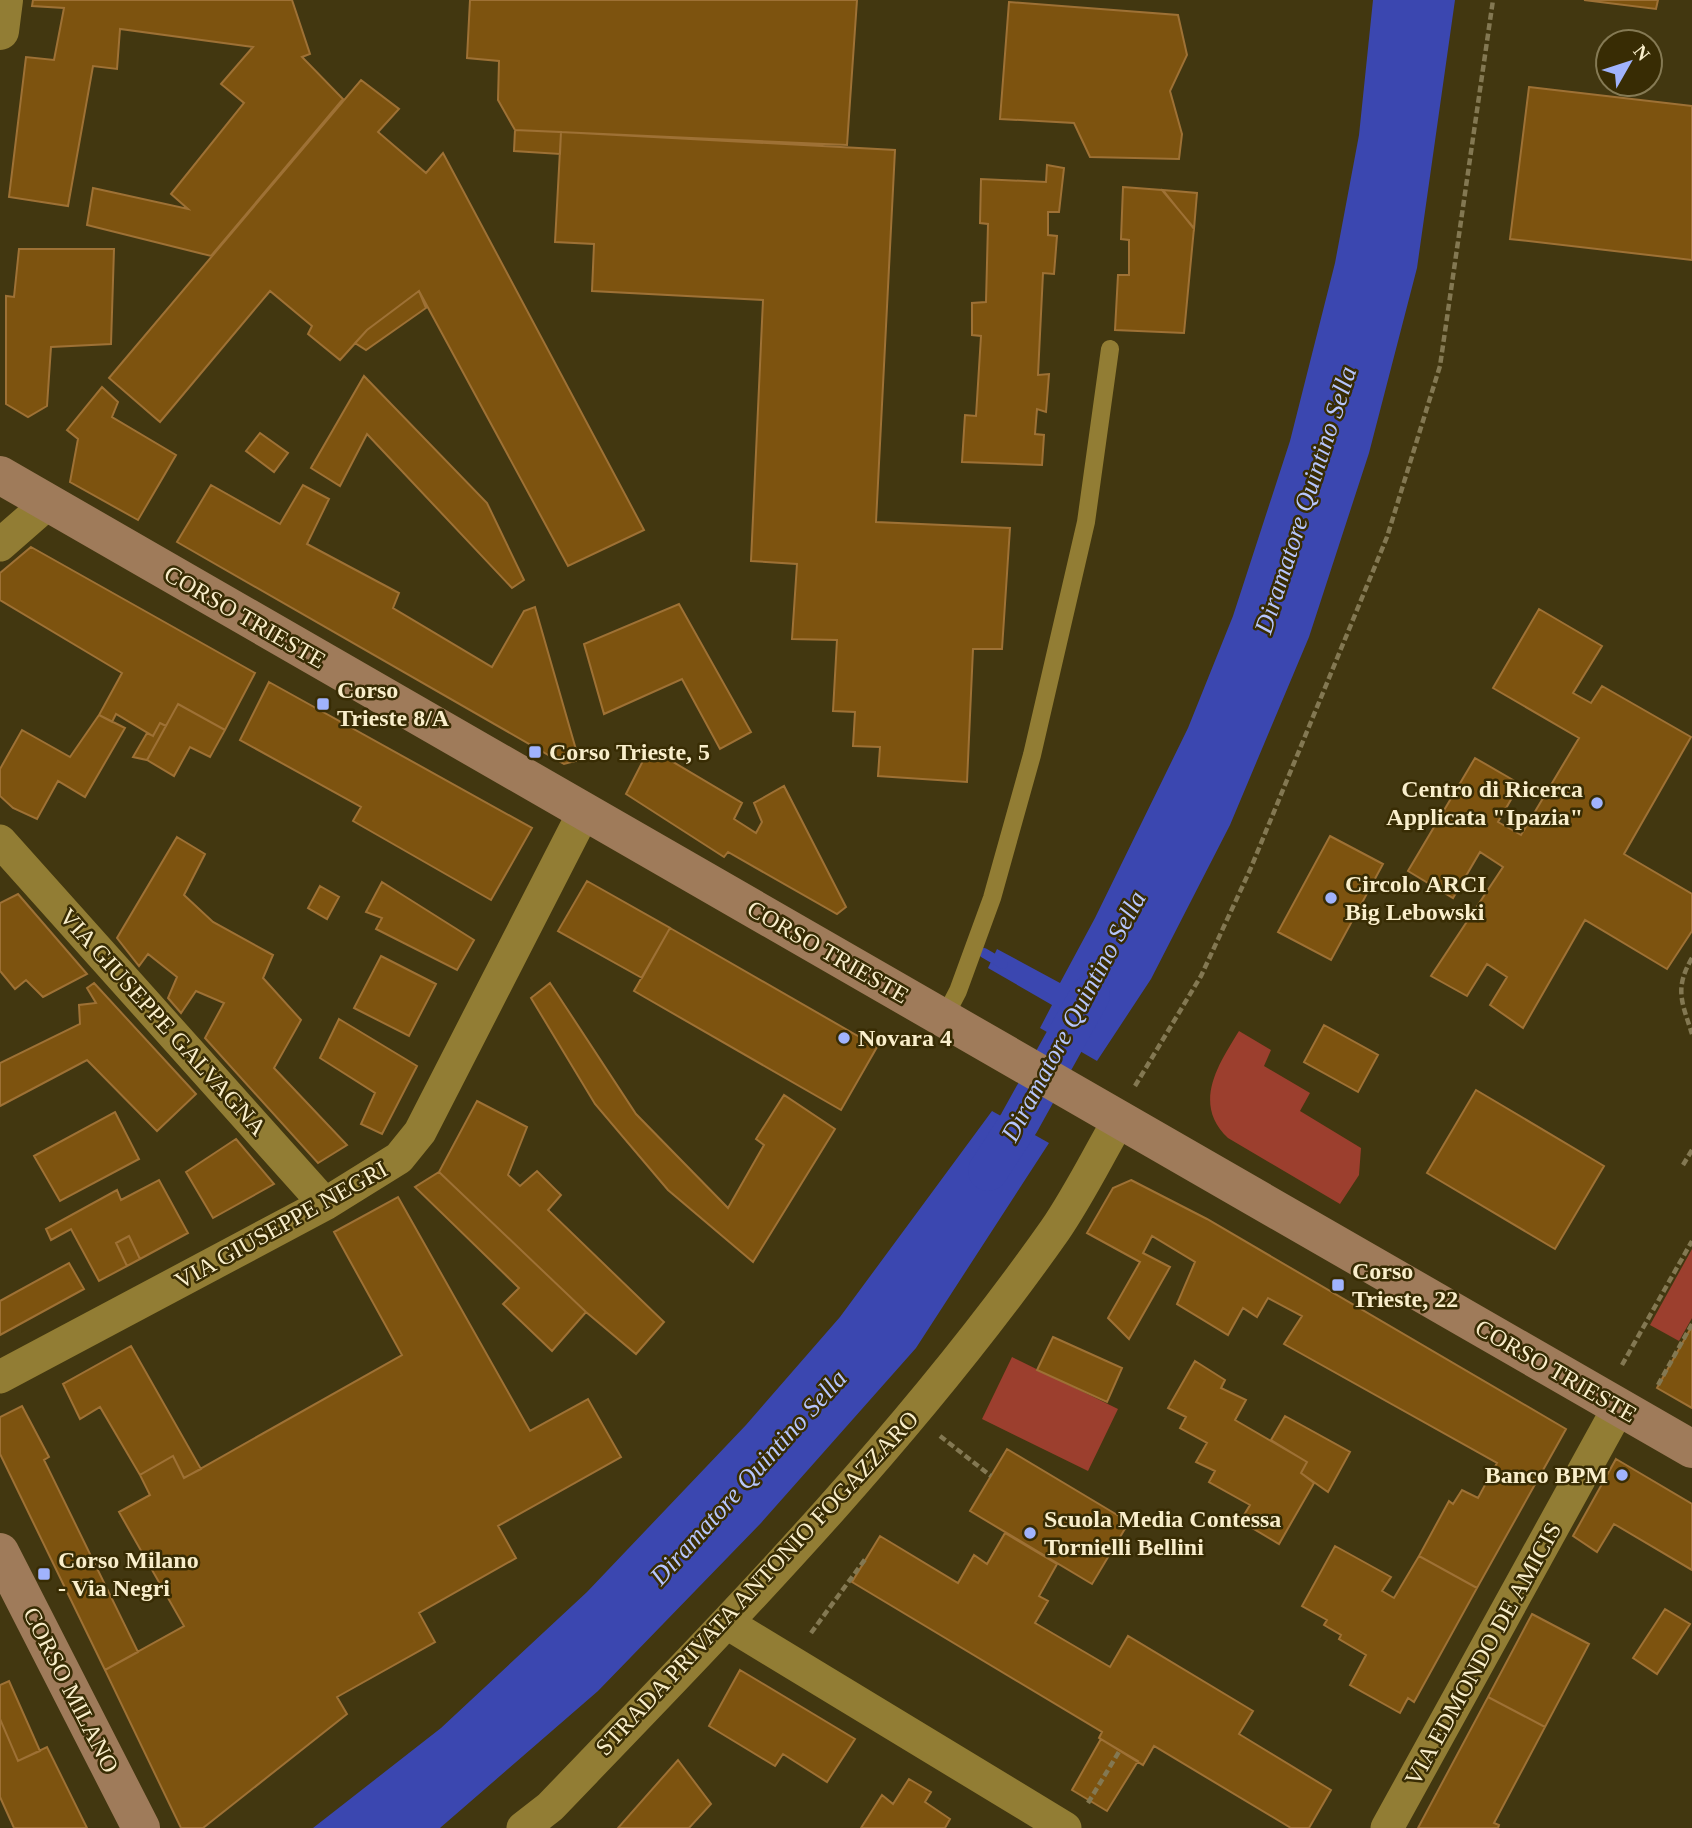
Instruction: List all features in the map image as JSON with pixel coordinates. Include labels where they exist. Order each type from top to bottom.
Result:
[{"type":"main road","name":"CORSO TRIESTE","points":[[0,475],[1003,1053],[1125,1106],[1629,1393],[1692,1449]]},
{"type":"main road","name":"CORSO MILANO","points":[[0,1552],[141,1828]]},
{"type":"street","points":[[0,31],[4,0]]},
{"type":"street","points":[[0,545],[48,503]]},
{"type":"street","name":"VIA GIUSEPPE NEGRI","points":[[0,1377],[325,1204],[399,1158],[420,1132],[584,812]]},
{"type":"street","name":"VIA GIUSEPPE GALVAGNA","points":[[0,841],[325,1204]]},
{"type":"street","name":"STRADA PRIVATA ANTONIO FOGAZZARO","points":[[523,1828],[555,1817],[918,1408],[1056,1228],[1125,1106]]},
{"type":"street","name":"VIA EDMONDO DE AMICIS","points":[[1387,1828],[1629,1393]]},
{"type":"street","points":[[727,1623],[1065,1828]]},
{"type":"lane","points":[[944,1018],[979,932],[1032,755],[1086,522],[1110,349]]},
{"type":"path","points":[[1125,1106],[1201,976],[1250,870],[1387,537],[1440,366],[1493,0]]},
{"type":"path","points":[[1692,958],[1681,977],[1682,1003],[1692,1034]]},
{"type":"path","points":[[1683,1165],[1692,1150]]},
{"type":"path","points":[[1629,1393],[1692,1241]]},
{"type":"path","points":[[1629,1393],[1692,1324]]},
{"type":"path","points":[[939,1436],[991,1476]]},
{"type":"path","points":[[809,1637],[866,1558]]},
{"type":"path","points":[[1087,1803],[1120,1750]]},
{"type":"shaded area","points":[[1239,1031],[1271,1050],[1264,1066],[1310,1093],[1300,1111],[1361,1148],[1359,1175],[1340,1204],[1228,1138],[1217,1125],[1210,1098],[1212,1084],[1223,1057]]},
{"type":"shaded area","points":[[1692,1249],[1692,1318],[1679,1341],[1650,1325]]},
{"type":"shaded area","points":[[1012,1357],[1118,1409],[1088,1471],[982,1419]]},
{"type":"water","points":[[1373,0],[1455,0],[1417,268],[1369,453],[1309,637],[1230,825],[1151,979],[1097,1061],[1040,1028],[1052,1005],[988,968],[997,949],[1060,983],[1095,918],[1188,728],[1233,616],[1290,441],[1335,263],[1359,135]]},
{"type":"water","points":[[992,1111],[1049,1143],[916,1348],[761,1523],[598,1691],[440,1828],[313,1828],[441,1728],[587,1592],[746,1425],[840,1317]]},
{"type":"building","points":[[33,0],[292,0],[310,54],[302,57],[343,99],[211,256],[87,225],[93,188],[188,209],[171,194],[244,103],[221,84],[253,47],[120,29],[117,69],[93,66],[68,206],[9,197],[26,57],[54,60],[64,8],[32,6]]},
{"type":"building","points":[[470,0],[857,0],[847,145],[515,130],[498,100],[499,61],[467,58]]},
{"type":"building","points":[[1584,0],[1658,0],[1656,9]]},
{"type":"building","points":[[1009,2],[1178,15],[1187,55],[1170,91],[1182,134],[1179,159],[1090,157],[1074,123],[1000,119]]},
{"type":"building","points":[[361,80],[399,109],[378,132],[426,173],[443,153],[644,530],[568,566],[419,291],[367,330],[340,360],[308,334],[312,326],[270,291],[160,422],[109,378]]},
{"type":"building","points":[[1529,87],[1594,95],[1594,98],[1623,98],[1692,106],[1692,260],[1510,239]]},
{"type":"building","points":[[515,130],[561,132],[560,154],[514,151]]},
{"type":"building","points":[[561,132],[895,150],[876,522],[1010,528],[1002,649],[973,649],[967,782],[878,776],[880,747],[853,746],[855,712],[833,711],[837,640],[792,639],[797,564],[751,561],[763,300],[592,291],[594,244],[555,242]]},
{"type":"building","points":[[1047,165],[1064,168],[1059,212],[1048,212],[1048,235],[1057,236],[1054,274],[1043,273],[1038,375],[1049,374],[1046,412],[1037,409],[1035,434],[1044,435],[1042,465],[962,462],[965,415],[976,416],[981,336],[972,335],[972,303],[986,302],[988,224],[980,223],[981,179],[1046,182]]},
{"type":"building","points":[[1123,187],[1162,190],[1194,228],[1184,333],[1115,330],[1118,275],[1129,275],[1129,240],[1121,239]]},
{"type":"building","points":[[1163,190],[1197,193],[1194,229]]},
{"type":"building","points":[[19,249],[114,249],[111,344],[51,347],[47,406],[28,417],[6,404],[6,296],[14,297]]},
{"type":"building","points":[[419,291],[426,308],[366,350],[355,343],[367,330]]},
{"type":"building","points":[[364,376],[487,503],[524,580],[512,588],[367,434],[340,486],[311,468]]},
{"type":"building","points":[[102,387],[118,402],[112,417],[176,455],[138,520],[70,482],[78,439],[67,430]]},
{"type":"building","points":[[260,433],[288,453],[274,472],[246,451]]},
{"type":"building","points":[[211,485],[280,524],[303,485],[329,499],[307,544],[399,593],[393,608],[492,667],[524,611],[535,607],[579,760],[564,764],[177,542]]},
{"type":"building","points":[[31,547],[255,673],[225,730],[178,704],[166,726],[160,723],[153,736],[116,714],[112,722],[99,715],[122,673],[0,600],[0,573]]},
{"type":"building","points":[[679,604],[751,732],[720,749],[682,679],[604,714],[584,644]]},
{"type":"building","name":"Centro di Ricerca Applicata \"Ipazia\"","points":[[1539,609],[1602,646],[1573,693],[1591,703],[1602,686],[1691,737],[1624,854],[1692,894],[1692,931],[1667,969],[1585,920],[1523,1028],[1490,1005],[1507,977],[1487,964],[1467,996],[1431,976],[1503,867],[1480,852],[1453,898],[1408,871],[1475,758],[1520,784],[1498,822],[1521,835],[1579,738],[1493,688]]},
{"type":"building","points":[[269,682],[532,828],[491,900],[353,821],[361,807],[240,740]]},
{"type":"building","points":[[178,704],[225,730],[210,757],[190,747],[174,776],[147,760]]},
{"type":"building","points":[[99,715],[125,728],[85,797],[58,781],[37,819],[13,808],[0,796],[0,769],[22,730],[70,757]]},
{"type":"building","points":[[160,723],[166,726],[147,760],[133,757],[147,733],[153,736]]},
{"type":"building","points":[[648,751],[658,753],[742,803],[734,819],[756,833],[762,822],[754,803],[784,786],[846,907],[837,914],[728,852],[724,857],[626,794]]},
{"type":"building","name":"Circolo ARCI Big Lebowski","points":[[1330,836],[1383,864],[1331,960],[1278,932]]},
{"type":"building","points":[[177,837],[205,854],[184,895],[213,922],[273,955],[263,978],[301,1020],[274,1068],[347,1145],[318,1163],[205,1038],[224,1003],[196,991],[181,1013],[168,998],[177,977],[148,954],[139,966],[117,938]]},
{"type":"building","points":[[587,881],[670,928],[642,978],[558,931]]},
{"type":"building","points":[[382,882],[474,940],[457,970],[376,929],[382,918],[366,912]]},
{"type":"building","points":[[320,886],[339,897],[327,919],[308,908]]},
{"type":"building","points":[[18,894],[87,974],[43,997],[26,980],[15,989],[0,971],[0,903]]},
{"type":"building","points":[[670,928],[877,1047],[841,1110],[634,991]]},
{"type":"building","points":[[381,956],[436,984],[409,1036],[354,1008]]},
{"type":"building","points":[[94,983],[196,1094],[157,1131],[87,1060],[0,1106],[0,1063],[80,1024],[79,1005],[96,1003],[87,988]]},
{"type":"building","points":[[550,983],[636,1114],[728,1208],[764,1145],[756,1139],[784,1095],[835,1129],[753,1262],[668,1190],[595,1104],[531,998]]},
{"type":"building","points":[[339,1019],[417,1066],[382,1134],[361,1124],[375,1093],[320,1058]]},
{"type":"building","points":[[1324,1025],[1378,1055],[1358,1092],[1304,1062]]},
{"type":"building","points":[[1476,1090],[1604,1166],[1555,1249],[1427,1173]]},
{"type":"building","points":[[477,1101],[527,1127],[508,1175],[520,1186],[537,1171],[561,1195],[548,1210],[664,1322],[636,1354],[586,1312],[439,1172]]},
{"type":"building","points":[[115,1112],[139,1159],[60,1201],[34,1156]]},
{"type":"building","points":[[236,1139],[274,1184],[213,1218],[186,1172]]},
{"type":"building","points":[[439,1172],[586,1312],[552,1351],[503,1304],[519,1288],[415,1187]]},
{"type":"building","points":[[159,1180],[188,1233],[140,1259],[129,1236],[116,1243],[127,1266],[99,1281],[71,1229],[51,1240],[46,1229],[117,1190],[121,1200]]},
{"type":"building","points":[[1131,1180],[1207,1219],[1566,1429],[1477,1588],[1419,1556],[1449,1501],[1453,1504],[1462,1490],[1478,1498],[1497,1463],[1284,1344],[1302,1316],[1268,1298],[1257,1317],[1243,1308],[1228,1335],[1177,1304],[1195,1262],[1152,1236],[1143,1253],[1170,1267],[1129,1339],[1108,1318],[1140,1262],[1087,1233],[1113,1188]]},
{"type":"building","points":[[398,1197],[530,1431],[588,1399],[621,1457],[498,1526],[516,1558],[419,1613],[435,1642],[337,1697],[347,1714],[203,1828],[181,1828],[105,1670],[184,1626],[119,1512],[150,1495],[140,1475],[173,1456],[184,1478],[402,1355],[334,1232]]},
{"type":"building","points":[[129,1236],[140,1259],[127,1266],[116,1243]]},
{"type":"building","points":[[69,1263],[84,1289],[0,1335],[0,1301]]},
{"type":"building","points":[[1692,1326],[1692,1408],[1657,1388]]},
{"type":"building","points":[[1053,1337],[1122,1368],[1107,1402],[1037,1370]]},
{"type":"building","points":[[131,1346],[201,1469],[184,1478],[173,1456],[140,1475],[100,1407],[80,1419],[63,1384]]},
{"type":"building","points":[[1195,1361],[1225,1380],[1221,1388],[1246,1400],[1235,1420],[1307,1462],[1301,1473],[1314,1483],[1279,1544],[1249,1526],[1252,1520],[1244,1515],[1250,1505],[1209,1482],[1215,1471],[1196,1462],[1207,1443],[1180,1428],[1186,1417],[1168,1408]]},
{"type":"building","points":[[22,1406],[49,1457],[44,1460],[138,1652],[105,1670],[0,1454],[0,1417]]},
{"type":"building","points":[[1285,1416],[1350,1452],[1328,1492],[1301,1473],[1307,1462],[1271,1440]]},
{"type":"building","points":[[1007,1449],[1129,1522],[1092,1584],[970,1511]]},
{"type":"building","points":[[1616,1459],[1692,1504],[1692,1570],[1614,1524],[1597,1552],[1573,1536]]},
{"type":"building","name":"Scuola Media Contessa Tornielli Bellini","points":[[1005,1533],[1057,1564],[1039,1596],[1048,1601],[1035,1623],[1110,1667],[1128,1636],[1253,1711],[1239,1734],[1331,1790],[1309,1828],[1291,1828],[1154,1746],[1143,1765],[1099,1738],[1102,1732],[852,1582],[880,1536],[958,1583],[974,1555],[987,1564]]},
{"type":"building","points":[[1335,1546],[1391,1577],[1382,1591],[1394,1598],[1419,1556],[1477,1588],[1414,1702],[1408,1698],[1400,1713],[1350,1685],[1366,1655],[1339,1639],[1341,1635],[1324,1625],[1327,1620],[1302,1606]]},
{"type":"building","points":[[1665,1609],[1690,1624],[1657,1674],[1633,1658]]},
{"type":"building","points":[[1532,1614],[1589,1644],[1545,1727],[1488,1697]]},
{"type":"building","points":[[740,1670],[855,1739],[827,1782],[783,1754],[775,1766],[709,1726]]},
{"type":"building","points":[[9,1681],[40,1751],[18,1761],[0,1719],[0,1685]]},
{"type":"building","points":[[1488,1697],[1545,1727],[1494,1823],[1499,1825],[1498,1828],[1418,1828]]},
{"type":"building","points":[[0,1719],[18,1761],[47,1747],[87,1828],[14,1828],[0,1797]]},
{"type":"building","points":[[1101,1739],[1138,1761],[1107,1811],[1072,1790]]},
{"type":"building","points":[[678,1760],[711,1804],[689,1828],[618,1828]]},
{"type":"building","points":[[909,1779],[931,1792],[925,1802],[950,1819],[945,1828],[861,1828],[882,1795],[893,1804]]},
{"type":"waterway","points":[[984,953],[1003,964]]},
{"type":"waterway","name":"Diramatore Quintino Sella","points":[[988,1171],[1019,1123],[1090,995]]},
{"type":"place","name":"Corso Trieste 8/A","points":[[323,704]]},
{"type":"place","name":"Corso Trieste, 5","points":[[535,752]]},
{"type":"place","name":"Centro di Ricerca Applicata \"Ipazia\"","points":[[1597,803]]},
{"type":"place","name":"Circolo ARCI Big Lebowski","points":[[1331,898]]},
{"type":"place","name":"Novara 4","points":[[844,1038]]},
{"type":"place","name":"Corso Trieste, 22","points":[[1338,1285]]},
{"type":"place","name":"Banco BPM","points":[[1622,1475]]},
{"type":"place","name":"Scuola Media Contessa Tornielli Bellini","points":[[1030,1533]]},
{"type":"place","name":"Corso Milano - Via Negri","points":[[44,1574]]}]
